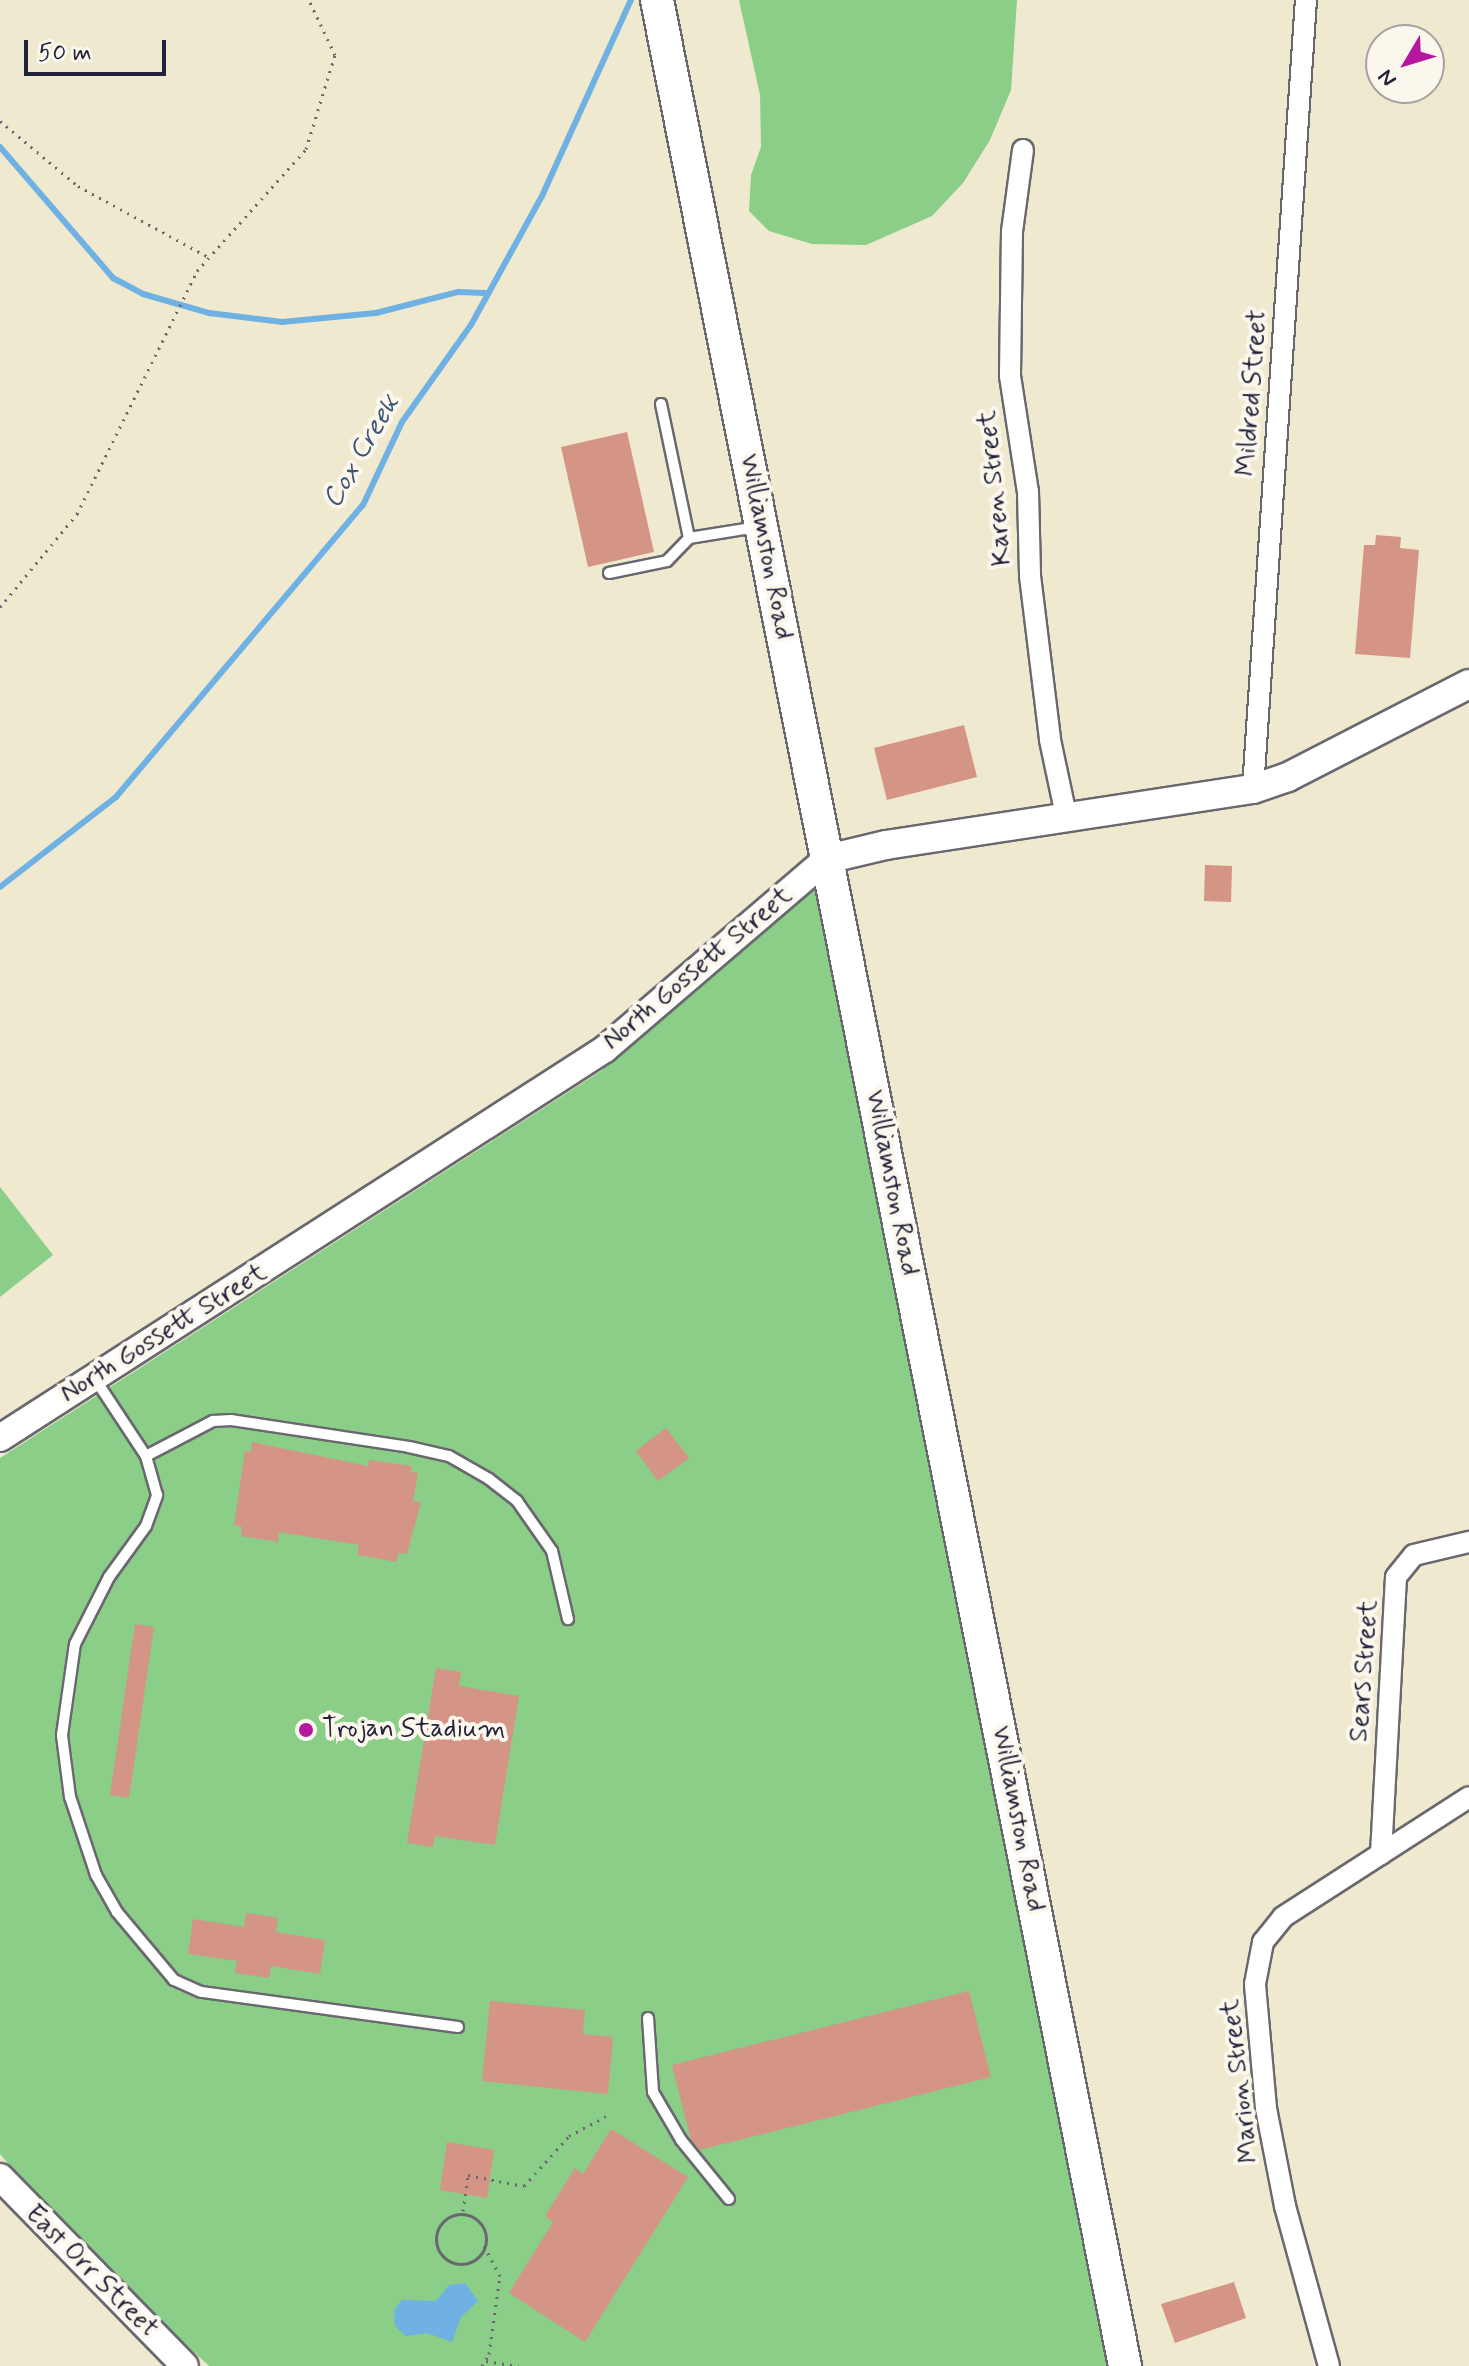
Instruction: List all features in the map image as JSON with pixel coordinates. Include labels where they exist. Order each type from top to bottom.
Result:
[{"type":"main road","name":"Williamston Road","points":[[657,0],[1125,2366]]},
{"type":"main road","name":"North Gossett Street","points":[[827,859],[886,845],[1067,820],[1253,789],[1288,777],[1469,684]]},
{"type":"street","name":"Mildred Street","points":[[1253,789],[1306,0]]},
{"type":"street","name":"Karen Street","points":[[1023,150],[1012,231],[1010,376],[1028,492],[1030,576],[1050,740],[1067,820]]},
{"type":"street","name":"North Gossett Street","points":[[0,1438],[605,1049],[827,859]]},
{"type":"street","name":"Sears Street","points":[[1381,1854],[1396,1577],[1414,1555],[1469,1542]]},
{"type":"street","name":"Marion Street","points":[[1329,2366],[1285,2206],[1266,2108],[1255,1984],[1263,1942],[1283,1917],[1469,1797]]},
{"type":"street","name":"East Orr Street","points":[[0,2177],[185,2366]]},
{"type":"lane","points":[[661,404],[689,538]]},
{"type":"lane","points":[[609,573],[667,561],[689,538],[760,527]]},
{"type":"lane","points":[[95,1379],[146,1456],[157,1495],[146,1526],[90,1608],[75,1644],[63,1703],[70,1797],[96,1875],[145,1949],[174,1980],[201,1992],[458,2027]]},
{"type":"lane","points":[[146,1456],[213,1421],[231,1420],[449,1456],[517,1501],[538,1527],[552,1551],[568,1619]]},
{"type":"lane","points":[[648,2018],[653,2092],[681,2140],[729,2199]]},
{"type":"path","points":[[0,607],[77,514],[162,335],[197,271],[306,149],[335,55],[309,0]]},
{"type":"path","points":[[0,121],[78,186],[210,258]]},
{"type":"path","points":[[483,2245],[474,2260],[459,2267],[441,2254],[440,2231],[463,2211],[468,2175],[524,2186],[569,2136],[608,2115]]},
{"type":"path","points":[[463,2211],[478,2221],[483,2245],[500,2276],[486,2361],[482,2366]]},
{"type":"path","points":[[486,2361],[519,2366]]},
{"type":"green space","points":[[739,0],[1017,0],[1011,90],[990,140],[963,183],[932,216],[866,245],[812,244],[769,231],[749,211],[751,175],[761,147],[760,95]]},
{"type":"green space","points":[[827,859],[1125,2366],[209,2366],[70,2236],[0,2154],[0,1458],[601,1071]]},
{"type":"green space","points":[[0,1187],[53,1255],[0,1297]]},
{"type":"water","points":[[465,2283],[478,2301],[461,2317],[452,2342],[427,2333],[406,2336],[395,2326],[394,2310],[402,2300],[436,2301],[449,2285]]},
{"type":"building","points":[[627,432],[654,552],[588,567],[561,447]]},
{"type":"building","points":[[1376,535],[1401,537],[1400,548],[1419,550],[1410,658],[1355,654],[1364,545],[1375,545]]},
{"type":"building","points":[[964,725],[977,777],[887,800],[874,748]]},
{"type":"building","points":[[1205,865],[1232,866],[1231,902],[1204,901]]},
{"type":"building","points":[[666,1428],[689,1458],[658,1481],[636,1451]]},
{"type":"building","points":[[252,1442],[368,1466],[369,1460],[412,1466],[411,1472],[418,1473],[413,1501],[421,1502],[407,1554],[398,1553],[397,1562],[357,1555],[359,1545],[279,1532],[278,1542],[241,1536],[242,1527],[234,1525],[245,1451],[251,1452]]},
{"type":"building","points":[[135,1624],[154,1627],[129,1798],[110,1795]]},
{"type":"building","points":[[436,1668],[461,1672],[459,1686],[519,1696],[495,1845],[435,1836],[433,1847],[407,1843]]},
{"type":"building","points":[[246,1913],[278,1918],[276,1932],[325,1940],[320,1974],[271,1966],[269,1978],[235,1973],[237,1961],[188,1954],[193,1919],[244,1927]]},
{"type":"building","points":[[969,1991],[991,2077],[699,2150],[691,2140],[672,2065]]},
{"type":"building","points":[[490,2001],[585,2010],[583,2034],[613,2037],[608,2094],[482,2081]]},
{"type":"building","points":[[611,2129],[688,2177],[585,2342],[509,2293],[553,2222],[545,2216],[575,2168],[583,2174]]},
{"type":"building","points":[[447,2142],[494,2150],[487,2198],[440,2190]]},
{"type":"building","points":[[1234,2282],[1246,2318],[1175,2343],[1161,2304]]},
{"type":"waterway","name":"Cox Creek","points":[[0,887],[116,797],[363,505],[402,422],[471,325],[542,196],[631,0]]},
{"type":"waterway","points":[[0,147],[113,278],[143,294],[209,313],[282,322],[376,313],[458,292],[485,293]]},
{"type":"place","name":"Trojan Stadium","points":[[306,1730]]}]
